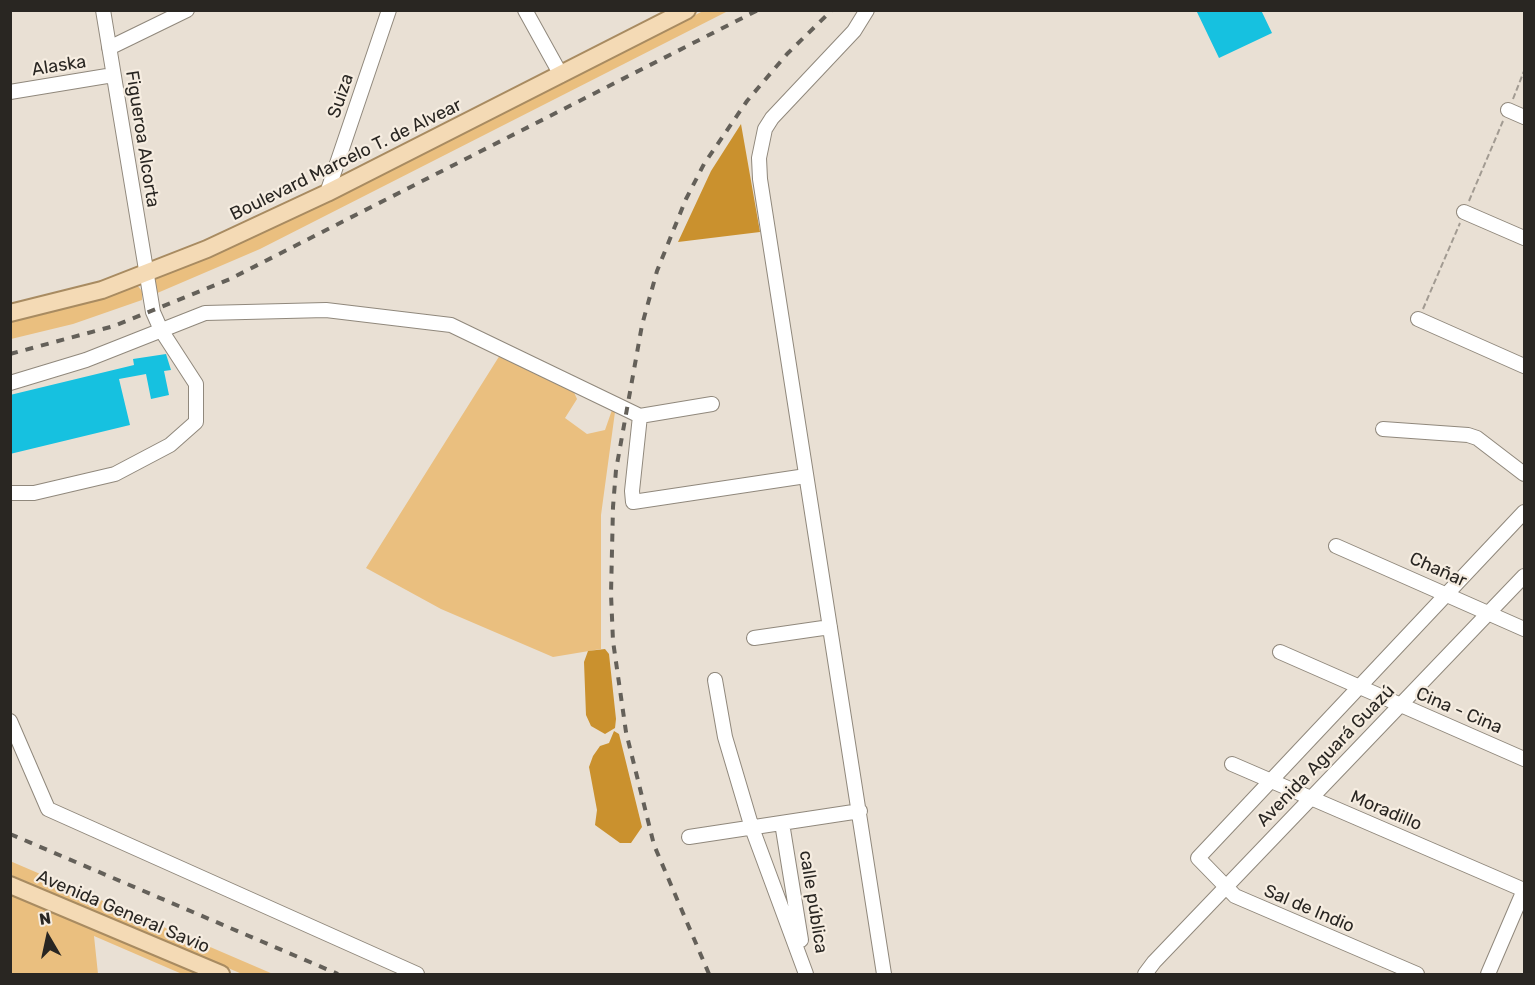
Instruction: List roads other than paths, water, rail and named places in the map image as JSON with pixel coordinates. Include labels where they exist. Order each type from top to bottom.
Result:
[{"type":"main road","name":"Boulevard Marcelo T. de Alvear","points":[[10,313],[102,290],[207,249],[327,193],[687,10]]},
{"type":"main road","name":"Avenida General Savio","points":[[10,885],[221,975]]},
{"type":"street","name":"Figueroa Alcorta","points":[[10,493],[34,493],[115,474],[170,445],[196,422],[196,384],[161,330],[153,312],[103,10]]},
{"type":"street","name":"Alaska","points":[[109,48],[187,10]]},
{"type":"street","name":"Suiza","points":[[327,193],[389,10]]},
{"type":"street","points":[[525,10],[561,75]]},
{"type":"street","points":[[867,10],[854,31],[772,118],[760,143],[760,179],[884,975]]},
{"type":"street","name":"Alaska","points":[[10,92],[113,75]]},
{"type":"street","points":[[1508,110],[1524,117]]},
{"type":"street","points":[[1464,212],[1524,238]]},
{"type":"street","points":[[10,383],[86,360],[205,313],[326,310],[445,323],[639,416],[712,404]]},
{"type":"street","points":[[1418,319],[1524,366]]},
{"type":"street","points":[[639,416],[633,502],[806,476]]},
{"type":"street","points":[[1383,429],[1468,435],[1477,438],[1524,474]]},
{"type":"street","name":"Avenida Aguará Guazú","points":[[1198,858],[1524,512]]},
{"type":"street","name":"Chañar","points":[[1336,546],[1524,629]]},
{"type":"street","name":"Avenida Aguará Guazú","points":[[1145,975],[1154,962],[1524,576]]},
{"type":"street","points":[[754,638],[830,627]]},
{"type":"street","name":"Cina - Cina","points":[[1280,652],[1524,759]]},
{"type":"street","name":"calle pública","points":[[715,680],[724,737],[752,828],[806,974]]},
{"type":"street","points":[[10,721],[48,809],[417,975]]},
{"type":"street","name":"Moradillo","points":[[1233,764],[1524,890]]},
{"type":"street","points":[[689,837],[860,811]]},
{"type":"street","name":"calle pública","points":[[783,823],[806,974]]},
{"type":"street","name":"Sal de Indio","points":[[1198,858],[1235,896],[1417,975]]},
{"type":"street","points":[[1488,975],[1524,890]]},
{"type":"railway","points":[[10,354],[114,326],[230,279],[758,10]]},
{"type":"railway","points":[[709,974],[654,845],[626,732],[613,641],[611,594],[616,470],[642,325],[657,271],[686,199],[704,164],[747,101],[787,54],[832,10]]},
{"type":"railway","points":[[10,834],[338,974]]}]
